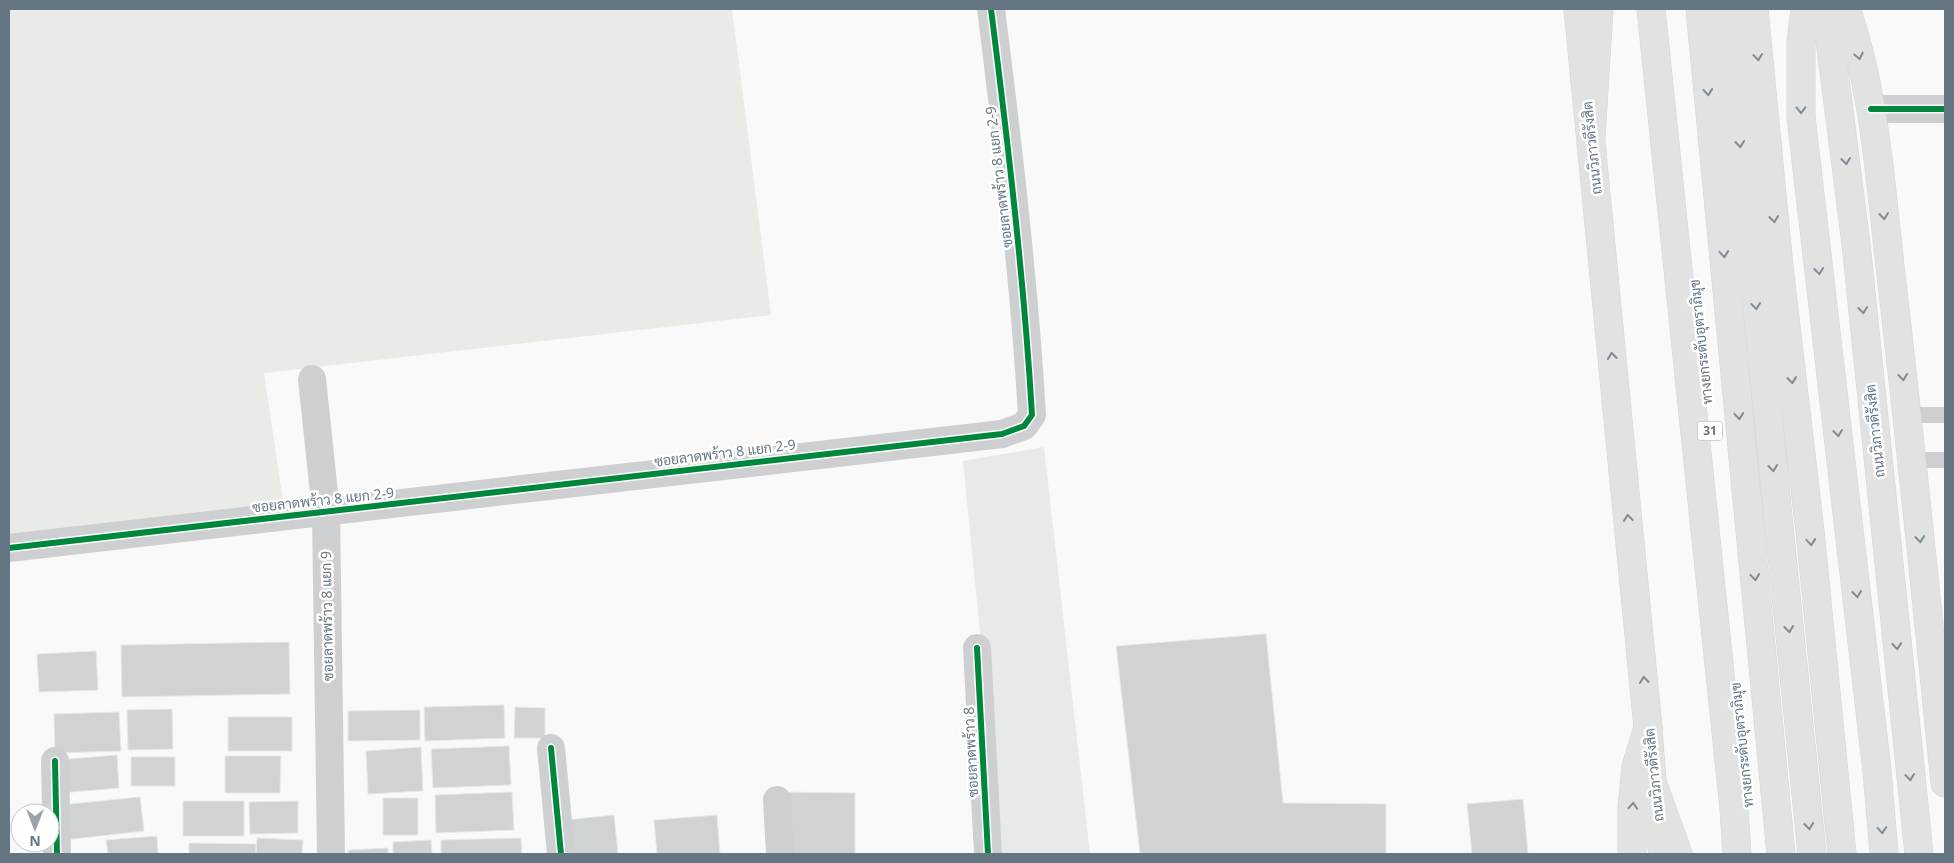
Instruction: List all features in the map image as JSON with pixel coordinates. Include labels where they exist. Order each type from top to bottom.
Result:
[{"type":"main road","name":"ถนนวิภาวดีรังสิต","points":[[1578,9],[1652,782],[1663,854]]},
{"type":"main road","points":[[1591,138],[1599,9]]},
{"type":"main road","name":"31","points":[[1651,9],[1734,809],[1737,854]]},
{"type":"main road","name":"ทางยกระดับอุตราภิมุข","points":[[1668,9],[1752,854]]},
{"type":"main road","name":"ทางยกระดับอุตราภิมุข","points":[[1700,9],[1781,854]]},
{"type":"main road","points":[[1727,9],[1812,854]]},
{"type":"main road","points":[[1754,9],[1779,267],[1810,531],[1842,854]]},
{"type":"main road","points":[[1805,9],[1801,42],[1801,117],[1877,771],[1884,854]]},
{"type":"main road","name":"ถนนวิภาวดีรังสิต","points":[[1826,9],[1856,244],[1919,854]]},
{"type":"main road","points":[[1846,9],[1852,26],[1871,110],[1908,415],[1945,783]]},
{"type":"main road","points":[[1632,854],[1632,808],[1636,766],[1648,728]]},
{"type":"main road","points":[[1652,782],[1678,854]]},
{"type":"street","name":"ซอยลาดพร้าว 8 แยก 2-9","points":[[9,548],[1002,434],[1024,426],[1032,415],[1027,327],[1017,220],[991,9]]},
{"type":"street","points":[[1871,110],[1945,109]]},
{"type":"street","name":"ซอยลาดพร้าว 8 แยก 9","points":[[312,379],[326,512],[331,854]]},
{"type":"street","name":"ซอยลาดพร้าว 8","points":[[977,648],[988,854]]},
{"type":"street","points":[[551,748],[561,854]]},
{"type":"street","points":[[55,761],[57,854]]},
{"type":"street","points":[[777,800],[780,854]]},
{"type":"lane","points":[[1908,415],[1945,415]]},
{"type":"lane","points":[[1912,460],[1945,460]]},
{"type":"shaded area","points":[[9,9],[732,9],[771,315],[264,373],[285,515],[9,537]]},
{"type":"shaded area","points":[[1044,447],[1090,854],[1002,854],[963,461]]},
{"type":"building","points":[[1266,634],[1283,803],[1386,804],[1386,854],[1140,854],[1116,646]]},
{"type":"building","points":[[289,642],[290,694],[122,697],[121,645]]},
{"type":"building","points":[[96,651],[98,690],[39,692],[37,654]]},
{"type":"building","points":[[504,705],[505,738],[425,741],[424,707]]},
{"type":"building","points":[[515,707],[545,708],[545,738],[514,738]]},
{"type":"building","points":[[172,709],[173,749],[128,750],[127,710]]},
{"type":"building","points":[[420,710],[420,740],[348,741],[348,711]]},
{"type":"building","points":[[119,712],[121,751],[55,753],[54,714]]},
{"type":"building","points":[[228,717],[292,717],[292,751],[228,751]]},
{"type":"building","points":[[509,746],[511,785],[433,788],[431,749]]},
{"type":"building","points":[[421,747],[423,791],[368,794],[366,751]]},
{"type":"building","points":[[117,755],[119,788],[60,793],[57,760]]},
{"type":"building","points":[[225,756],[281,756],[280,793],[225,793]]},
{"type":"building","points":[[131,757],[175,757],[175,786],[131,786]]},
{"type":"building","points":[[512,792],[514,830],[436,833],[435,795]]},
{"type":"building","points":[[777,792],[855,793],[855,854],[782,854]]},
{"type":"building","points":[[140,797],[144,831],[64,840],[61,805]]},
{"type":"building","points":[[383,798],[418,798],[418,835],[383,835]]},
{"type":"building","points":[[1523,799],[1528,854],[1472,854],[1467,804]]},
{"type":"building","points":[[183,801],[244,801],[244,836],[183,836]]},
{"type":"building","points":[[298,801],[298,833],[250,834],[249,802]]},
{"type":"building","points":[[614,815],[618,854],[569,854],[566,820]]},
{"type":"building","points":[[717,815],[720,854],[657,854],[654,820]]},
{"type":"building","points":[[157,836],[158,854],[108,854],[106,840]]},
{"type":"building","points":[[257,838],[303,840],[302,854],[256,854]]},
{"type":"building","points":[[521,838],[522,854],[441,854],[441,840]]},
{"type":"building","points":[[431,840],[432,854],[393,854],[393,842]]},
{"type":"building","points":[[189,843],[256,844],[256,854],[189,854]]},
{"type":"building","points":[[388,848],[388,854],[348,854],[348,850]]},
{"type":"cycle path","points":[[9,548],[1002,434],[1024,426],[1032,415],[1025,313],[991,9]]},
{"type":"cycle path","points":[[1871,109],[1945,109]]},
{"type":"cycle path","points":[[977,648],[988,854]]},
{"type":"cycle path","points":[[551,748],[561,854]]},
{"type":"cycle path","points":[[55,761],[57,854]]}]
